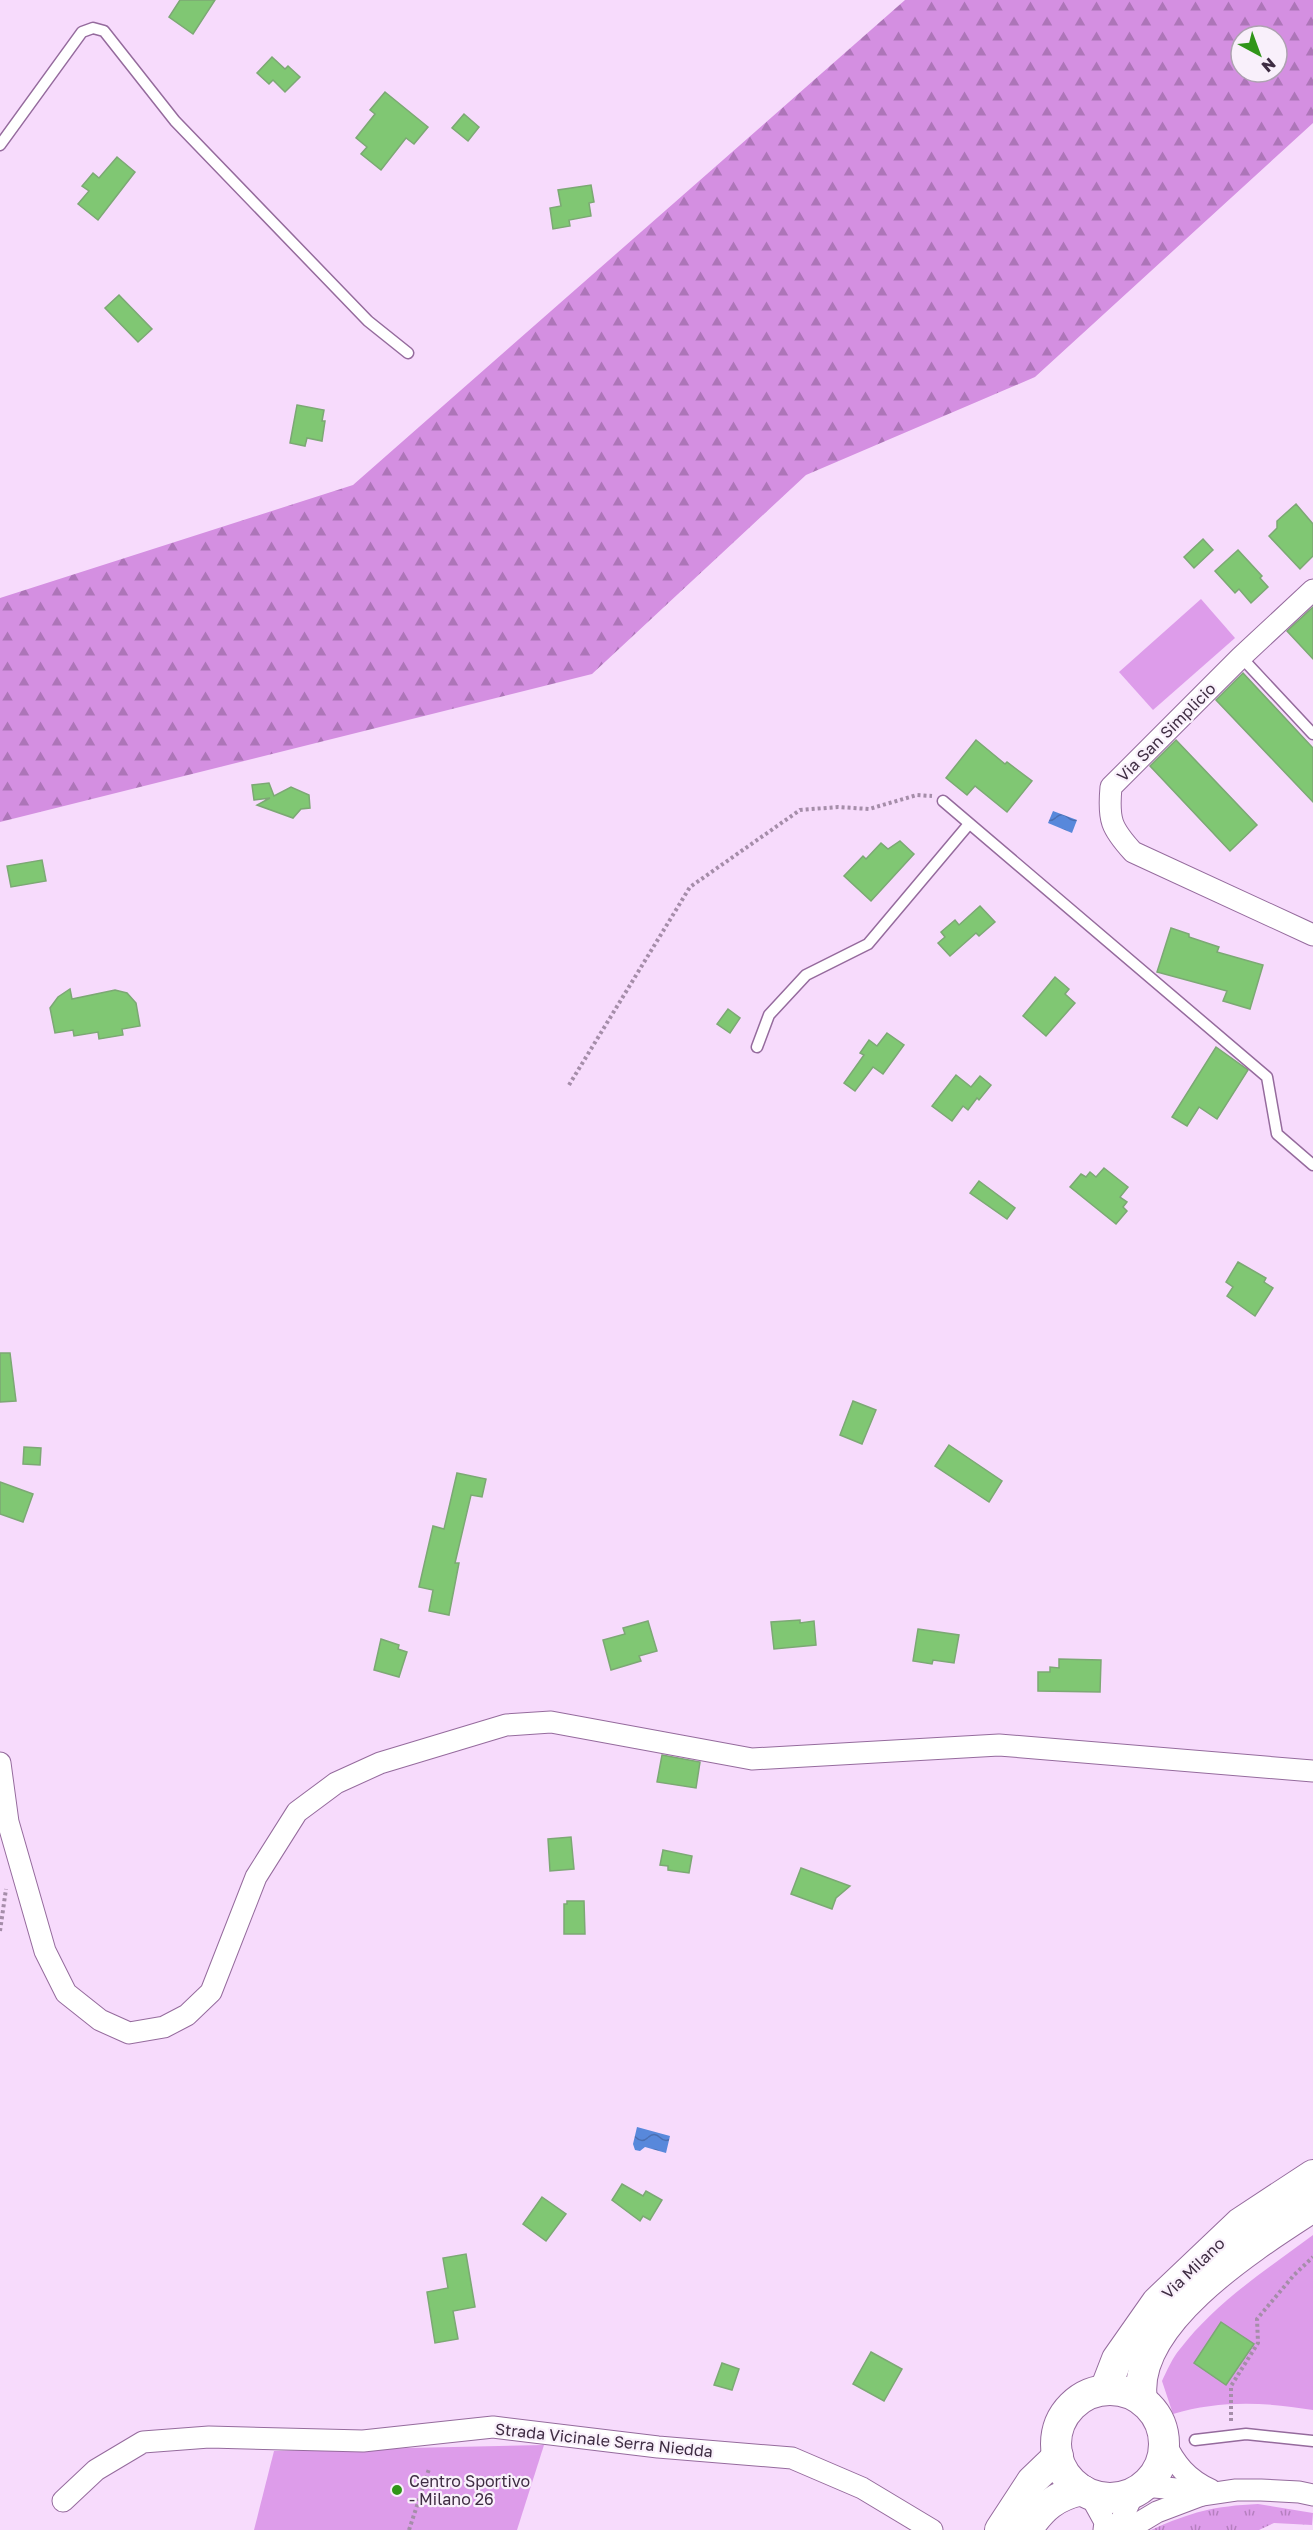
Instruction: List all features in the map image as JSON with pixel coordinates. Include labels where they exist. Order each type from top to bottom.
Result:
[{"type":"main road","name":"Via Milano","points":[[1105,2390],[1117,2359],[1157,2302],[1240,2223],[1313,2175]]},
{"type":"main road","name":"Via Milano","points":[[1142,2400],[1140,2387],[1143,2371],[1153,2346],[1179,2313],[1212,2281],[1257,2244],[1313,2207]]},
{"type":"main road","points":[[1105,2390],[1131,2394],[1142,2400],[1158,2418],[1164,2441],[1162,2457],[1156,2473],[1139,2489],[1117,2498],[1099,2497],[1085,2491],[1063,2469],[1058,2456],[1057,2438],[1062,2421],[1072,2406],[1087,2395],[1105,2390]]},
{"type":"main road","points":[[1000,2530],[1032,2481],[1058,2456]]},
{"type":"main road","points":[[1027,2530],[1038,2512],[1050,2501],[1065,2494],[1085,2491]]},
{"type":"street","name":"Via San Simplicio","points":[[1313,590],[1241,657],[1111,787],[1109,813],[1115,832],[1133,852],[1313,935]]},
{"type":"street","points":[[0,1763],[8,1822],[45,1951],[66,1993],[100,2020],[129,2033],[164,2027],[187,2015],[211,1992],[256,1877],[297,1812],[336,1783],[380,1763],[506,1725],[550,1722],[752,1759],[999,1745],[1313,1770]]},
{"type":"street","name":"Strada Vicinale Serra Niedda","points":[[63,2501],[96,2470],[143,2442],[209,2437],[363,2441],[493,2427],[658,2447],[792,2458],[862,2488],[932,2530]]},
{"type":"street","points":[[1164,2441],[1171,2456],[1190,2480],[1209,2494]]},
{"type":"street","points":[[1117,2530],[1139,2489],[1187,2490],[1209,2494],[1262,2490],[1313,2495]]},
{"type":"street","points":[[1085,2491],[1106,2522],[1104,2530]]},
{"type":"street","points":[[1127,2530],[1157,2512],[1209,2494]]},
{"type":"lane","points":[[0,145],[82,32],[93,28],[104,31],[175,121],[368,321],[408,353]]},
{"type":"lane","points":[[1241,657],[1313,734]]},
{"type":"lane","points":[[943,801],[1267,1077],[1277,1134],[1313,1165]]},
{"type":"lane","points":[[757,1047],[769,1015],[806,975],[868,944],[969,824]]},
{"type":"lane","points":[[1195,2440],[1246,2434],[1313,2441]]},
{"type":"path","points":[[569,1085],[690,887],[800,810],[838,807],[869,809],[917,795],[932,796],[943,801]]},
{"type":"path","points":[[1230,2436],[1231,2386],[1258,2343],[1257,2319],[1313,2257]]},
{"type":"path","points":[[409,2530],[429,2469]]},
{"type":"green space","points":[[905,0],[1313,0],[1313,123],[1035,377],[806,475],[592,674],[0,822],[0,598],[353,485]]},
{"type":"green space","points":[[1201,599],[1235,638],[1153,710],[1119,672]]},
{"type":"green space","points":[[1313,2235],[1313,2410],[1278,2405],[1225,2404],[1173,2414],[1162,2381],[1177,2353],[1209,2316]]},
{"type":"green space","name":"Centro Sportivo - Milano 26","points":[[544,2445],[517,2530],[254,2530],[274,2451]]},
{"type":"green space","points":[[1258,2504],[1313,2513],[1312,2525],[1274,2523],[1259,2530],[1151,2530],[1203,2511],[1228,2506]]},
{"type":"water","points":[[1053,811],[1077,820],[1072,833],[1048,823]]},
{"type":"water","points":[[637,2127],[670,2136],[666,2153],[645,2147],[640,2151],[635,2150],[633,2144]]},
{"type":"building","points":[[180,0],[215,0],[193,34],[169,17]]},
{"type":"building","points":[[272,57],[285,69],[288,66],[300,77],[285,92],[273,80],[269,84],[257,73]]},
{"type":"building","points":[[385,92],[428,127],[414,144],[406,138],[381,170],[361,154],[367,147],[356,138],[375,114],[370,110]]},
{"type":"building","points":[[464,114],[479,127],[468,141],[452,128]]},
{"type":"building","points":[[117,157],[135,172],[98,220],[78,204],[89,191],[82,186],[93,173],[99,178]]},
{"type":"building","points":[[591,185],[594,202],[589,203],[591,216],[569,220],[570,226],[553,229],[550,208],[561,206],[558,190]]},
{"type":"building","points":[[119,295],[152,329],[138,342],[105,308]]},
{"type":"building","points":[[297,405],[324,410],[322,441],[307,438],[305,446],[290,443]]},
{"type":"building","points":[[1296,504],[1313,524],[1313,556],[1300,569],[1269,536],[1277,528],[1277,521]]},
{"type":"building","points":[[1203,539],[1213,550],[1194,568],[1184,557]]},
{"type":"building","points":[[1238,550],[1262,576],[1260,578],[1268,587],[1251,603],[1239,589],[1235,593],[1215,571]]},
{"type":"building","points":[[1313,607],[1313,659],[1287,631]]},
{"type":"building","points":[[1243,673],[1313,748],[1313,802],[1216,700]]},
{"type":"building","points":[[976,740],[1005,764],[1007,762],[1032,781],[1007,812],[975,786],[967,795],[946,778]]},
{"type":"building","points":[[1176,740],[1257,825],[1230,851],[1150,766]]},
{"type":"building","points":[[269,783],[274,796],[291,787],[309,795],[310,808],[301,809],[293,818],[257,805],[270,798],[254,800],[252,785]]},
{"type":"building","points":[[900,841],[914,854],[871,901],[844,876],[863,856],[866,859],[881,843],[888,849]]},
{"type":"building","points":[[42,860],[46,881],[11,887],[7,866]]},
{"type":"building","points":[[980,906],[995,922],[979,936],[976,933],[950,956],[938,943],[945,937],[941,932],[955,920],[959,925]]},
{"type":"building","points":[[1171,928],[1219,947],[1217,952],[1263,965],[1250,1009],[1223,1001],[1227,991],[1157,972]]},
{"type":"building","points":[[1055,977],[1069,989],[1065,994],[1075,1003],[1046,1036],[1023,1016]]},
{"type":"building","points":[[70,989],[72,999],[115,990],[127,993],[136,1003],[140,1026],[122,1029],[123,1035],[99,1039],[98,1032],[74,1036],[73,1030],[55,1033],[50,1008],[58,997]]},
{"type":"building","points":[[728,1009],[740,1018],[730,1033],[717,1024]]},
{"type":"building","points":[[887,1033],[904,1045],[883,1074],[873,1067],[855,1091],[844,1083],[864,1055],[860,1053],[869,1040],[877,1046]]},
{"type":"building","points":[[1216,1047],[1248,1070],[1217,1119],[1199,1107],[1187,1126],[1172,1117]]},
{"type":"building","points":[[956,1075],[971,1087],[980,1076],[991,1085],[968,1110],[963,1106],[952,1121],[932,1106]]},
{"type":"building","points":[[1104,1168],[1128,1187],[1120,1197],[1127,1202],[1123,1207],[1127,1211],[1116,1224],[1070,1187],[1081,1174],[1086,1177],[1090,1172],[1096,1177]]},
{"type":"building","points":[[979,1181],[1015,1208],[1007,1219],[970,1193]]},
{"type":"building","points":[[1238,1262],[1266,1278],[1264,1282],[1273,1288],[1255,1316],[1227,1296],[1233,1287],[1226,1282]]},
{"type":"building","points":[[0,1353],[10,1353],[16,1401],[0,1402]]},
{"type":"building","points":[[853,1401],[876,1410],[862,1444],[840,1435]]},
{"type":"building","points":[[949,1445],[1002,1481],[989,1502],[935,1466]]},
{"type":"building","points":[[24,1447],[41,1448],[40,1465],[23,1464]]},
{"type":"building","points":[[457,1473],[486,1479],[482,1497],[471,1495],[455,1563],[459,1563],[449,1615],[429,1611],[433,1590],[419,1587],[433,1526],[444,1529]]},
{"type":"building","points":[[0,1482],[33,1494],[23,1522],[0,1514]]},
{"type":"building","points":[[800,1620],[800,1623],[814,1621],[816,1645],[774,1649],[771,1622]]},
{"type":"building","points":[[648,1621],[657,1651],[639,1656],[641,1661],[611,1670],[603,1640],[625,1634],[623,1628]]},
{"type":"building","points":[[918,1629],[959,1635],[954,1663],[933,1660],[932,1664],[913,1661]]},
{"type":"building","points":[[381,1639],[399,1645],[398,1649],[407,1652],[399,1677],[374,1670]]},
{"type":"building","points":[[1059,1659],[1101,1660],[1100,1692],[1038,1691],[1038,1672],[1050,1672],[1050,1667],[1059,1668]]},
{"type":"building","points":[[662,1755],[700,1762],[696,1788],[657,1782]]},
{"type":"building","points":[[571,1837],[574,1869],[550,1871],[548,1839]]},
{"type":"building","points":[[663,1850],[692,1856],[689,1873],[668,1870],[668,1866],[660,1865]]},
{"type":"building","points":[[801,1868],[850,1886],[836,1898],[832,1909],[791,1894]]},
{"type":"building","points":[[567,1901],[584,1901],[585,1934],[564,1934],[564,1904],[567,1904]]},
{"type":"building","points":[[622,2184],[643,2196],[646,2191],[662,2200],[650,2220],[643,2216],[640,2221],[612,2200]]},
{"type":"building","points":[[542,2197],[566,2214],[546,2241],[523,2224]]},
{"type":"building","points":[[466,2254],[475,2307],[453,2311],[458,2339],[435,2343],[427,2292],[448,2288],[443,2258]]},
{"type":"building","points":[[1221,2322],[1254,2344],[1226,2385],[1194,2363]]},
{"type":"building","points":[[871,2352],[902,2369],[884,2401],[853,2384]]},
{"type":"building","points":[[722,2363],[739,2369],[732,2390],[714,2385]]},
{"type":"place","name":"Centro Sportivo - Milano 26","points":[[397,2490]]}]
